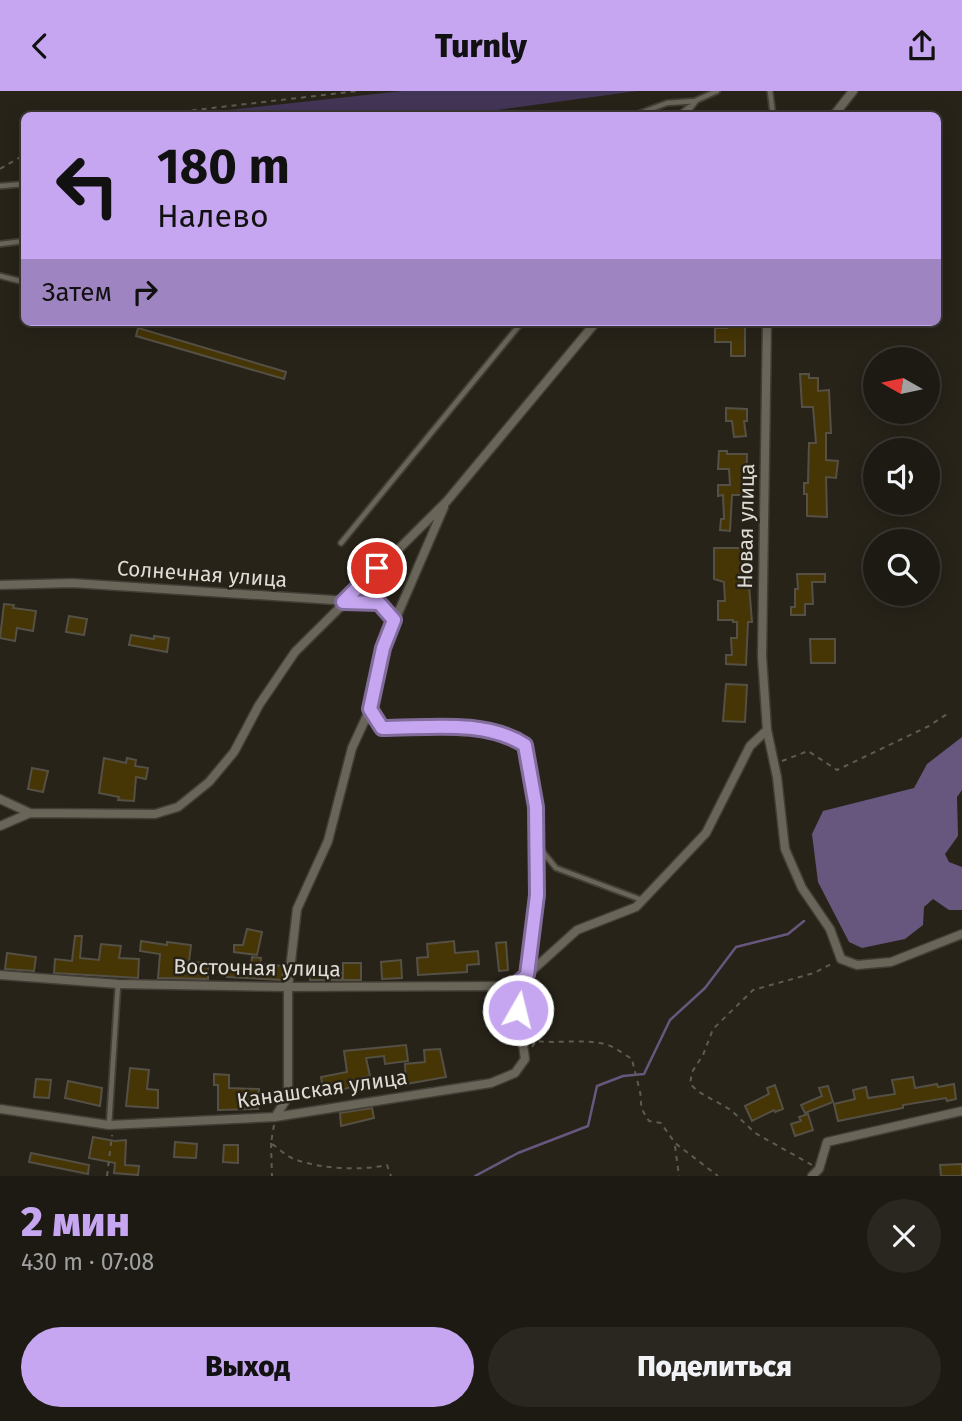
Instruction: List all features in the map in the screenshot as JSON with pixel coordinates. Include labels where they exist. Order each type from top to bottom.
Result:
[{"type":"street","points":[[836,112],[853,91]]},
{"type":"street","points":[[0,826],[30,813],[155,814],[178,807],[209,782],[234,752],[259,705],[295,652],[447,501],[593,326]]},
{"type":"street","name":"Новая улица","points":[[767,326],[762,656],[767,730],[775,764],[785,849],[802,888],[830,929],[841,959]]},
{"type":"street","points":[[275,1117],[288,1097],[288,987],[297,909],[328,841],[352,748],[370,709],[383,648],[447,501]]},
{"type":"street","name":"Солнечная улица","points":[[0,585],[72,583],[379,603],[394,620]]},
{"type":"street","points":[[525,1059],[514,986],[578,930],[636,907],[643,900],[706,833],[750,746],[767,730]]},
{"type":"street","points":[[0,799],[30,813]]},
{"type":"street","points":[[841,959],[857,965],[891,962],[962,934]]},
{"type":"street","name":"Восточная улица","points":[[0,975],[118,983],[288,987],[514,986]]},
{"type":"street","name":"Канашская улица","points":[[0,1109],[111,1124],[275,1117],[491,1083],[515,1073],[525,1059]]},
{"type":"street","points":[[811,1176],[819,1169],[828,1142],[962,1111]]},
{"type":"lane","points":[[683,112],[696,101],[717,91]]},
{"type":"lane","points":[[769,91],[772,112]]},
{"type":"lane","points":[[643,112],[667,103],[696,101]]},
{"type":"lane","points":[[687,112],[696,101]]},
{"type":"lane","points":[[0,186],[21,184]]},
{"type":"lane","points":[[0,244],[21,241]]},
{"type":"lane","points":[[0,276],[21,281]]},
{"type":"lane","points":[[341,543],[519,326]]},
{"type":"lane","points":[[370,709],[382,728],[455,726],[509,734],[525,745],[536,807],[537,895],[527,975]]},
{"type":"lane","points":[[536,844],[556,868],[643,900]]},
{"type":"lane","points":[[111,1124],[118,983]]},
{"type":"path","points":[[178,112],[358,91]]},
{"type":"path","points":[[0,169],[21,157]]},
{"type":"path","points":[[775,764],[808,751],[837,770],[929,726],[947,713]]},
{"type":"path","points":[[819,1169],[755,1133],[731,1110],[690,1084],[692,1072],[703,1055],[713,1029],[753,990],[814,973],[841,959]]},
{"type":"path","points":[[525,1059],[536,1041],[560,1044],[576,1041],[609,1045],[632,1059],[640,1090],[639,1108],[649,1121],[661,1123],[675,1143],[718,1176]]},
{"type":"path","points":[[272,1176],[271,1143],[275,1117]]},
{"type":"path","points":[[107,1176],[111,1124]]},
{"type":"path","points":[[271,1143],[291,1158],[316,1165],[370,1169],[387,1165],[391,1176]]},
{"type":"path","points":[[675,1143],[679,1176]]},
{"type":"shaded area","points":[[402,91],[637,91],[483,112],[210,112]]},
{"type":"shaded area","points":[[962,737],[962,790],[957,797],[958,836],[945,854],[949,862],[962,867],[962,910],[949,910],[933,899],[924,907],[923,925],[905,939],[862,948],[849,942],[818,882],[812,834],[823,811],[914,788],[927,764]]},
{"type":"building","points":[[745,326],[745,356],[731,356],[731,342],[715,342],[715,328]]},
{"type":"building","points":[[138,328],[286,372],[284,379],[136,336]]},
{"type":"building","points":[[800,374],[818,378],[818,391],[829,390],[831,433],[826,433],[826,460],[838,461],[836,478],[826,477],[827,517],[807,516],[804,483],[808,483],[809,443],[816,443],[813,407],[802,407]]},
{"type":"building","points":[[726,408],[747,409],[747,421],[744,421],[746,436],[734,437],[732,421],[726,421]]},
{"type":"building","points":[[719,451],[727,451],[727,454],[747,454],[746,495],[732,495],[730,531],[720,530],[721,519],[724,519],[723,495],[718,496],[718,485],[730,485],[729,469],[718,469]]},
{"type":"building","points":[[714,548],[746,548],[752,622],[748,622],[746,665],[726,664],[726,655],[732,655],[731,638],[737,638],[737,622],[718,620],[718,601],[725,601],[724,582],[714,579]]},
{"type":"building","points":[[797,574],[825,574],[825,582],[812,582],[813,604],[805,604],[805,615],[791,615],[791,607],[795,607],[795,589],[798,589]]},
{"type":"building","points":[[4,604],[36,611],[33,631],[17,628],[15,641],[0,638]]},
{"type":"building","points":[[69,616],[87,619],[84,635],[66,632]]},
{"type":"building","points":[[131,635],[154,639],[154,636],[169,638],[167,652],[129,645]]},
{"type":"building","points":[[810,639],[835,639],[835,663],[811,663]]},
{"type":"building","points":[[726,684],[747,685],[745,722],[723,721]]},
{"type":"building","points":[[104,758],[126,763],[127,758],[136,760],[135,766],[148,768],[146,779],[136,777],[134,801],[118,800],[119,797],[99,793]]},
{"type":"building","points":[[32,768],[48,771],[43,792],[28,789]]},
{"type":"building","points":[[247,929],[262,932],[257,955],[234,952],[234,945],[243,945]]},
{"type":"building","points":[[75,936],[82,936],[80,958],[99,960],[101,944],[121,946],[119,958],[139,959],[138,978],[54,973],[55,959],[72,961]]},
{"type":"building","points":[[141,941],[191,945],[189,962],[208,963],[208,979],[158,978],[160,954],[140,951]]},
{"type":"building","points":[[454,941],[455,953],[478,951],[479,964],[467,965],[467,972],[418,975],[417,958],[428,957],[427,944]]},
{"type":"building","points":[[506,942],[508,970],[499,971],[496,943]]},
{"type":"building","points":[[7,953],[36,957],[34,971],[5,969]]},
{"type":"building","points":[[252,957],[261,958],[260,964],[284,966],[282,980],[227,977],[228,964],[251,966]]},
{"type":"building","points":[[401,960],[402,978],[382,979],[381,962]]},
{"type":"building","points":[[343,963],[361,963],[361,980],[343,980]]},
{"type":"building","points":[[310,964],[325,964],[325,973],[341,973],[341,980],[310,980]]},
{"type":"building","points":[[406,1045],[408,1061],[385,1064],[384,1056],[366,1058],[370,1076],[360,1078],[361,1084],[324,1095],[321,1077],[347,1072],[344,1051]]},
{"type":"building","points":[[440,1049],[446,1077],[406,1084],[405,1064],[425,1062],[424,1050]]},
{"type":"building","points":[[130,1068],[149,1070],[147,1089],[158,1090],[158,1108],[126,1106]]},
{"type":"building","points":[[214,1074],[229,1075],[229,1088],[259,1089],[258,1109],[218,1110],[218,1085],[214,1085]]},
{"type":"building","points":[[913,1077],[915,1088],[954,1084],[956,1099],[947,1101],[946,1098],[903,1105],[903,1108],[838,1121],[834,1104],[855,1099],[853,1090],[866,1087],[868,1098],[895,1094],[892,1080]]},
{"type":"building","points":[[36,1079],[51,1080],[49,1098],[34,1097]]},
{"type":"building","points":[[68,1081],[102,1088],[100,1106],[65,1098]]},
{"type":"building","points":[[775,1085],[783,1109],[774,1110],[752,1121],[745,1106],[769,1094],[767,1088]]},
{"type":"building","points":[[828,1086],[833,1102],[805,1113],[801,1105],[822,1096],[819,1088]]},
{"type":"building","points":[[372,1108],[374,1118],[341,1126],[340,1113]]},
{"type":"building","points":[[808,1114],[813,1130],[795,1136],[791,1124],[801,1121],[799,1117]]},
{"type":"building","points":[[93,1137],[126,1140],[125,1165],[139,1166],[138,1175],[114,1173],[115,1163],[89,1158]]},
{"type":"building","points":[[175,1142],[197,1144],[196,1158],[174,1157]]},
{"type":"building","points":[[224,1145],[238,1145],[238,1163],[223,1162]]},
{"type":"building","points":[[31,1153],[89,1165],[88,1174],[29,1162]]},
{"type":"building","points":[[962,1164],[962,1176],[941,1176],[940,1165]]},
{"type":"waterway","points":[[475,1176],[518,1153],[588,1126],[597,1086],[623,1076],[644,1074],[670,1020],[705,988],[736,947],[788,934],[804,921]]},
{"type":"route","points":[[377,568],[343,602],[379,603],[394,620],[383,648],[370,709],[382,728],[455,726],[509,734],[525,745],[536,807],[537,895],[527,975],[514,986],[518,1010]]}]
